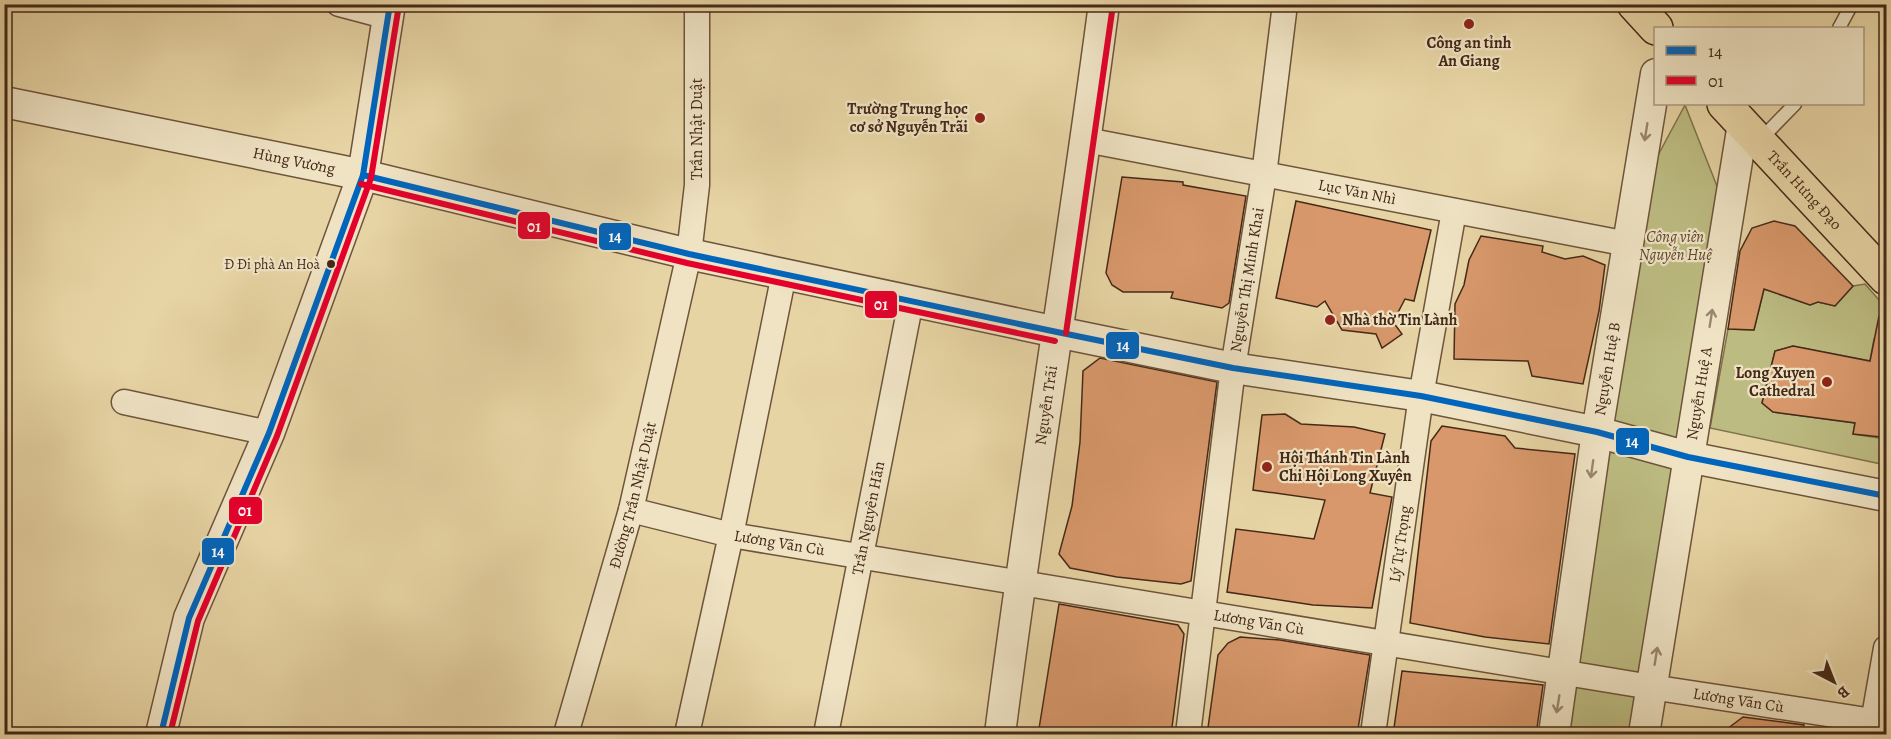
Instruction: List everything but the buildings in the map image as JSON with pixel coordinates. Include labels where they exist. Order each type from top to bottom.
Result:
[{"type":"highway","points":[[1634,4],[1655,27]]},
{"type":"highway","name":"Trần Hưng Đạo","points":[[1742,123],[1887,278]]},
{"type":"street","points":[[161,735],[189,618],[269,433],[363,175],[389,11],[339,4]]},
{"type":"street","name":"Trần Nhật Duật","points":[[689,254],[697,185],[697,4]]},
{"type":"street","name":"Nguyễn Trãi","points":[[1000,735],[1019,581],[1086,140],[1104,4]]},
{"type":"street","name":"Nguyễn Thị Minh Khai","points":[[1188,735],[1205,613],[1233,368],[1264,175],[1286,4]]},
{"type":"street","name":"Nguyễn Huệ B","points":[[1554,735],[1597,432],[1654,86]]},
{"type":"street","name":"Hùng Vương","points":[[6,105],[363,175],[689,254],[1057,332],[1233,368],[1421,396],[1597,432],[1688,457],[1887,496]]},
{"type":"street","name":"Nguyễn Huệ A","points":[[1644,735],[1742,123]]},
{"type":"street","name":"Lục Văn Nhì","points":[[1086,140],[1628,244]]},
{"type":"street","name":"Lý Tự Trọng","points":[[1373,735],[1421,396],[1454,211]]},
{"type":"street","name":"Đường Trần Nhật Duật","points":[[566,735],[631,510],[689,254]]},
{"type":"street","points":[[687,735],[731,535],[784,274]]},
{"type":"street","name":"Trần Nguyên Hãn","points":[[826,735],[863,556],[911,301]]},
{"type":"street","points":[[124,402],[269,433]]},
{"type":"street","name":"Lương Vãn Cù","points":[[631,510],[731,535],[1564,671],[1877,726]]},
{"type":"street","points":[[1877,726],[1887,648]]},
{"type":"lane","points":[[1840,27],[1852,4]]},
{"type":"lane","points":[[1742,123],[1792,105]]},
{"type":"green space","name":"Công viên Nguyễn Huệ","points":[[1685,105],[1728,214],[1645,734],[1556,734],[1635,198]]},
{"type":"green space","points":[[1865,284],[1886,308],[1886,341],[1874,339],[1870,361],[1793,346],[1775,351],[1762,403],[1773,412],[1855,423],[1853,434],[1886,439],[1886,465],[1710,428],[1728,329],[1754,330],[1764,289],[1810,305],[1818,302],[1835,306],[1853,286]]},
{"type":"transit line","name":"14","points":[[161,734],[189,618],[269,433],[363,175],[390,4]]},
{"type":"transit line","name":"01","points":[[170,734],[198,621],[277,436],[371,178],[399,5]]},
{"type":"transit line","name":"01","points":[[1066,333],[1113,5]]},
{"type":"transit line","name":"14","points":[[363,175],[689,254],[1057,332],[1233,368],[1421,396],[1597,432],[1688,457],[1886,496]]},
{"type":"transit line","name":"01","points":[[361,184],[687,263],[1055,341]]},
{"type":"place","name":"Công an tỉnh An Giang","points":[[1469,24]]},
{"type":"place","name":"Trường Trung học cơ sở Nguyễn Trãi","points":[[980,118]]},
{"type":"place","name":"Đ Đi phà An Hoà","points":[[331,264]]},
{"type":"place","name":"Nhà thờ Tin Lành","points":[[1330,320]]},
{"type":"place","name":"Long Xuyen Cathedral","points":[[1827,382]]},
{"type":"place","name":"Hội Thánh Tin Lành Chi Hội Long Xuyên","points":[[1267,467]]}]
